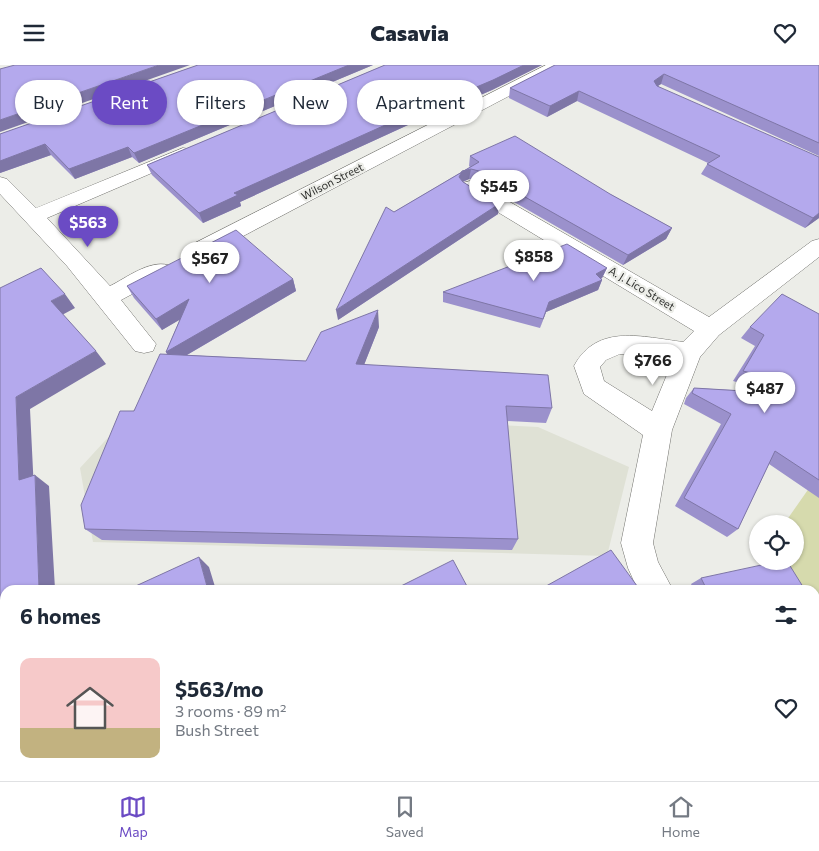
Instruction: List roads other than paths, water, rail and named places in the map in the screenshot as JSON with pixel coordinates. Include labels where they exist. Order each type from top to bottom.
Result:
[{"type":"street","name":"Wilson Street","points":[[108,297],[557,65]]},
{"type":"street","points":[[34,215],[199,146]]},
{"type":"street","points":[[0,183],[34,215],[108,297],[144,343]]},
{"type":"street","name":"A. J. Lico Street","points":[[470,187],[710,329]]},
{"type":"street","points":[[653,585],[644,568],[637,543],[658,430],[690,352],[710,329],[819,246]]},
{"type":"street","points":[[658,430],[592,387],[586,367],[597,353],[618,344],[690,352]]}]
